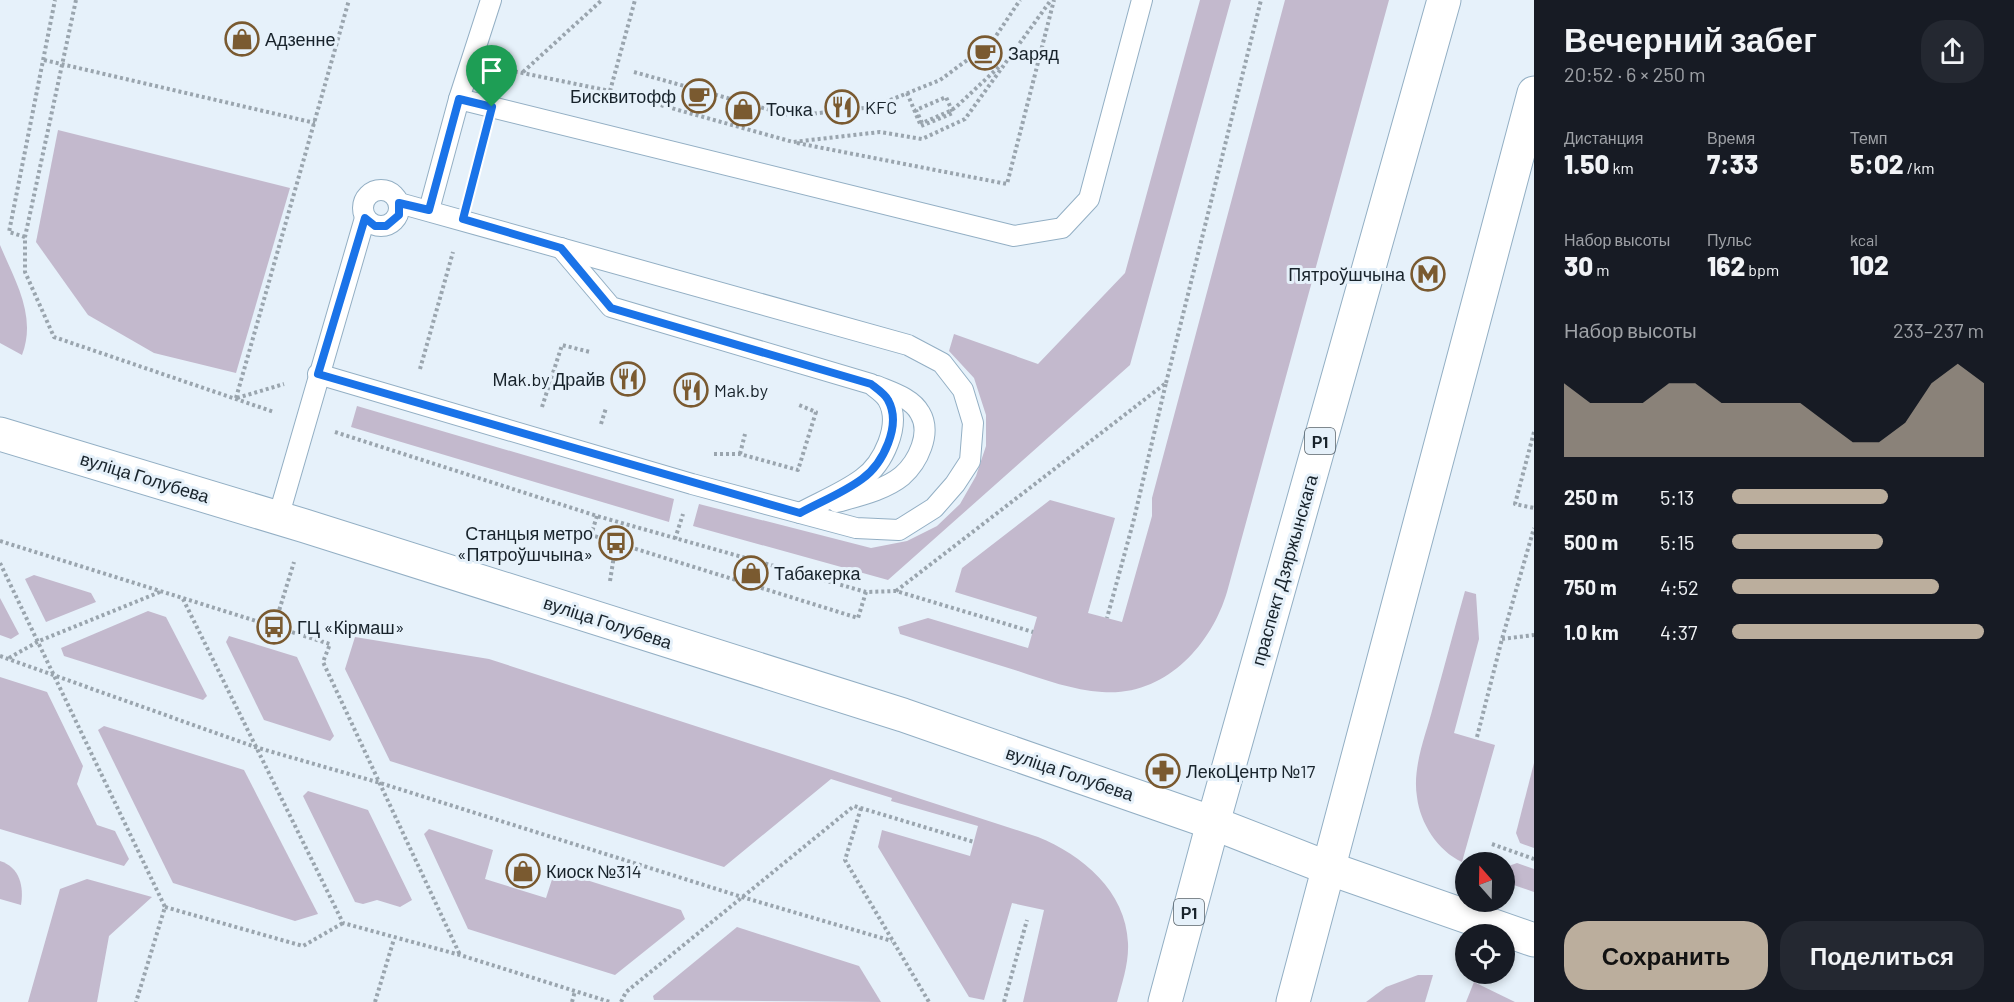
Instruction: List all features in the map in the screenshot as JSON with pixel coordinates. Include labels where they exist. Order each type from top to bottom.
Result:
[{"type":"main road","name":"праспект Дзяржынскага","points":[[1165,1002],[1444,0]]},
{"type":"main road","points":[[1293,1002],[1534,93]]},
{"type":"main road","name":"вуліца Голубева","points":[[0,434],[291,522],[903,715],[1213,823],[1328,868],[1534,940]]},
{"type":"lane","points":[[429,210],[459,99],[491,0]]},
{"type":"lane","points":[[459,99],[1014,237],[1062,228],[1089,199],[1143,0]]},
{"type":"lane","points":[[318,374],[856,528],[899,530],[934,508],[970,461],[973,423],[963,390],[942,363],[908,345],[399,203],[386,190],[373,192],[365,200],[363,212],[365,218],[375,226],[386,226],[399,215],[399,203]]},
{"type":"lane","points":[[291,522],[304,422],[365,218]]},
{"type":"lane","points":[[561,248],[611,308],[871,384],[903,397],[920,412],[925,431],[919,455],[902,476],[872,492],[800,513]]},
{"type":"lane","points":[[800,513],[863,479],[878,461],[890,438],[893,421],[888,399],[871,384]]},
{"type":"path","points":[[25,237],[9,232],[55,0]]},
{"type":"path","points":[[76,0],[25,237],[25,272],[54,337],[304,422],[597,516],[866,592],[896,591],[1033,632]]},
{"type":"path","points":[[236,399],[349,0]]},
{"type":"path","points":[[522,72],[602,0]]},
{"type":"path","points":[[610,91],[635,0]]},
{"type":"path","points":[[634,72],[792,116],[873,107],[940,80],[992,42],[1020,0]]},
{"type":"path","points":[[492,107],[503,69],[610,91],[793,142],[1007,184],[1053,0]]},
{"type":"path","points":[[793,142],[880,132],[922,139],[965,118],[1053,0]]},
{"type":"path","points":[[1107,618],[1133,523],[1261,0]]},
{"type":"path","points":[[906,93],[921,126],[953,113],[951,110],[946,97],[916,110],[922,123],[951,110],[1009,58]]},
{"type":"path","points":[[44,60],[315,123]]},
{"type":"path","points":[[420,370],[463,219]]},
{"type":"path","points":[[542,408],[562,345],[590,352]]},
{"type":"path","points":[[896,591],[1166,383]]},
{"type":"path","points":[[710,454],[740,454],[798,470],[816,412],[799,405]]},
{"type":"path","points":[[601,425],[606,408]]},
{"type":"path","points":[[1534,432],[1515,504],[1534,508]]},
{"type":"path","points":[[740,454],[745,434]]},
{"type":"path","points":[[597,516],[591,535],[858,618],[866,592]]},
{"type":"path","points":[[274,627],[291,522]]},
{"type":"path","points":[[1477,737],[1534,528]]},
{"type":"path","points":[[0,542],[330,644],[323,662],[377,782],[460,955]]},
{"type":"path","points":[[0,563],[165,907],[136,1002]]},
{"type":"path","points":[[8,658],[39,641],[160,592]]},
{"type":"path","points":[[183,599],[343,923],[394,939],[460,955],[610,1002]]},
{"type":"path","points":[[1502,639],[1534,635]]},
{"type":"path","points":[[0,656],[255,747],[377,782],[742,897],[892,941]]},
{"type":"path","points":[[621,1002],[626,992],[854,806],[974,842]]},
{"type":"path","points":[[861,808],[845,860],[928,1002]]},
{"type":"path","points":[[1492,844],[1534,859]]},
{"type":"path","points":[[165,907],[303,946],[343,923]]},
{"type":"path","points":[[1004,1002],[1027,920]]},
{"type":"path","points":[[375,1002],[394,939]]},
{"type":"path","points":[[572,1002],[576,992]]},
{"type":"shaded area","points":[[1200,0],[1231,0],[1130,365],[888,580],[693,526],[699,504],[871,548],[907,541],[937,526],[960,504],[976,476],[986,446],[986,415],[974,378],[949,351],[954,334],[1038,364],[1125,273]]},
{"type":"shaded area","points":[[1285,0],[1389,0],[1227,592],[1220,612],[1209,631],[1197,649],[1165,677],[1145,686],[1125,691],[1102,692],[1059,684],[900,634],[898,627],[928,618],[1028,648],[1037,617],[955,592],[962,568],[1050,500],[1115,518],[1088,613],[1122,622],[1152,516],[1152,498]]},
{"type":"shaded area","points":[[58,130],[290,188],[236,373],[154,353],[88,315],[36,242]]},
{"type":"shaded area","points":[[0,245],[18,285],[26,313],[26,341],[22,355],[0,343]]},
{"type":"shaded area","points":[[357,406],[674,499],[669,522],[351,427]]},
{"type":"shaded area","points":[[34,575],[91,593],[96,602],[46,622],[25,579]]},
{"type":"shaded area","points":[[1465,591],[1476,594],[1479,639],[1454,733],[1495,745],[1465,852],[1455,852],[1455,858],[1438,843],[1422,817],[1416,786],[1420,751]]},
{"type":"shaded area","points":[[0,598],[19,634],[11,639],[0,635]]},
{"type":"shaded area","points":[[148,611],[166,617],[207,696],[203,700],[64,656],[61,648]]},
{"type":"shaded area","points":[[229,636],[297,657],[334,736],[330,741],[264,720],[226,642]]},
{"type":"shaded area","points":[[355,637],[489,659],[1038,837],[1070,854],[1099,877],[1119,907],[1125,924],[1128,950],[1125,973],[1117,1002],[1023,1002],[1044,910],[1012,903],[984,1000],[969,997],[878,847],[882,830],[970,856],[978,826],[891,801],[892,798],[831,779],[724,867],[390,761],[345,669]]},
{"type":"shaded area","points":[[0,677],[47,692],[83,766],[77,784],[97,825],[115,831],[129,859],[124,866],[0,829]]},
{"type":"shaded area","points":[[104,726],[244,770],[318,914],[295,921],[173,883],[98,730]]},
{"type":"shaded area","points":[[1534,763],[1534,848],[1520,843],[1516,833]]},
{"type":"shaded area","points":[[308,791],[368,810],[412,900],[400,907],[377,900],[363,904],[355,902],[303,796]]},
{"type":"shaded area","points":[[429,829],[493,850],[485,879],[546,898],[555,870],[681,910],[685,919],[615,975],[468,929],[424,834]]},
{"type":"shaded area","points":[[0,861],[12,868],[19,878],[22,891],[21,905],[0,899]]},
{"type":"shaded area","points":[[1515,864],[1534,869],[1534,892],[1515,885]]},
{"type":"shaded area","points":[[87,879],[152,897],[109,936],[97,1002],[28,1002],[60,889]]},
{"type":"shaded area","points":[[737,927],[859,966],[881,1002],[654,1000],[653,996]]},
{"type":"shaded area","points":[[1418,975],[1433,975],[1425,1002],[1366,1002],[1386,987]]},
{"type":"shaded area","points":[[1473,984],[1478,984],[1515,1002],[1466,1002]]},
{"type":"place","name":"Адзенне","points":[[242,39]]},
{"type":"place","name":"Заряд","points":[[985,53]]},
{"type":"place","name":"Бисквитофф","points":[[699,96]]},
{"type":"place","name":"KFC","points":[[842,107]]},
{"type":"place","name":"Точка","points":[[743,109]]},
{"type":"place","name":"Пятроўшчына","points":[[1428,274]]},
{"type":"place","name":"Маk.by Драйв","points":[[628,379]]},
{"type":"place","name":"Mak.by","points":[[691,390]]},
{"type":"place","name":"Станцыя метро «Пятроўшчына»","points":[[616,543]]},
{"type":"place","name":"Табакерка","points":[[751,573]]},
{"type":"place","name":"ГЦ «Кірмаш»","points":[[274,627]]},
{"type":"place","name":"ЛекоЦентр №17","points":[[1163,771]]},
{"type":"place","name":"Киоск №314","points":[[523,871]]},
{"type":"route","points":[[459,99],[492,107],[463,219],[561,248],[611,308],[871,384],[888,399],[893,421],[890,438],[878,461],[863,479],[800,513],[692,484],[318,374],[365,218],[380,227],[396,220],[399,215],[399,203],[429,210],[459,99]]}]
